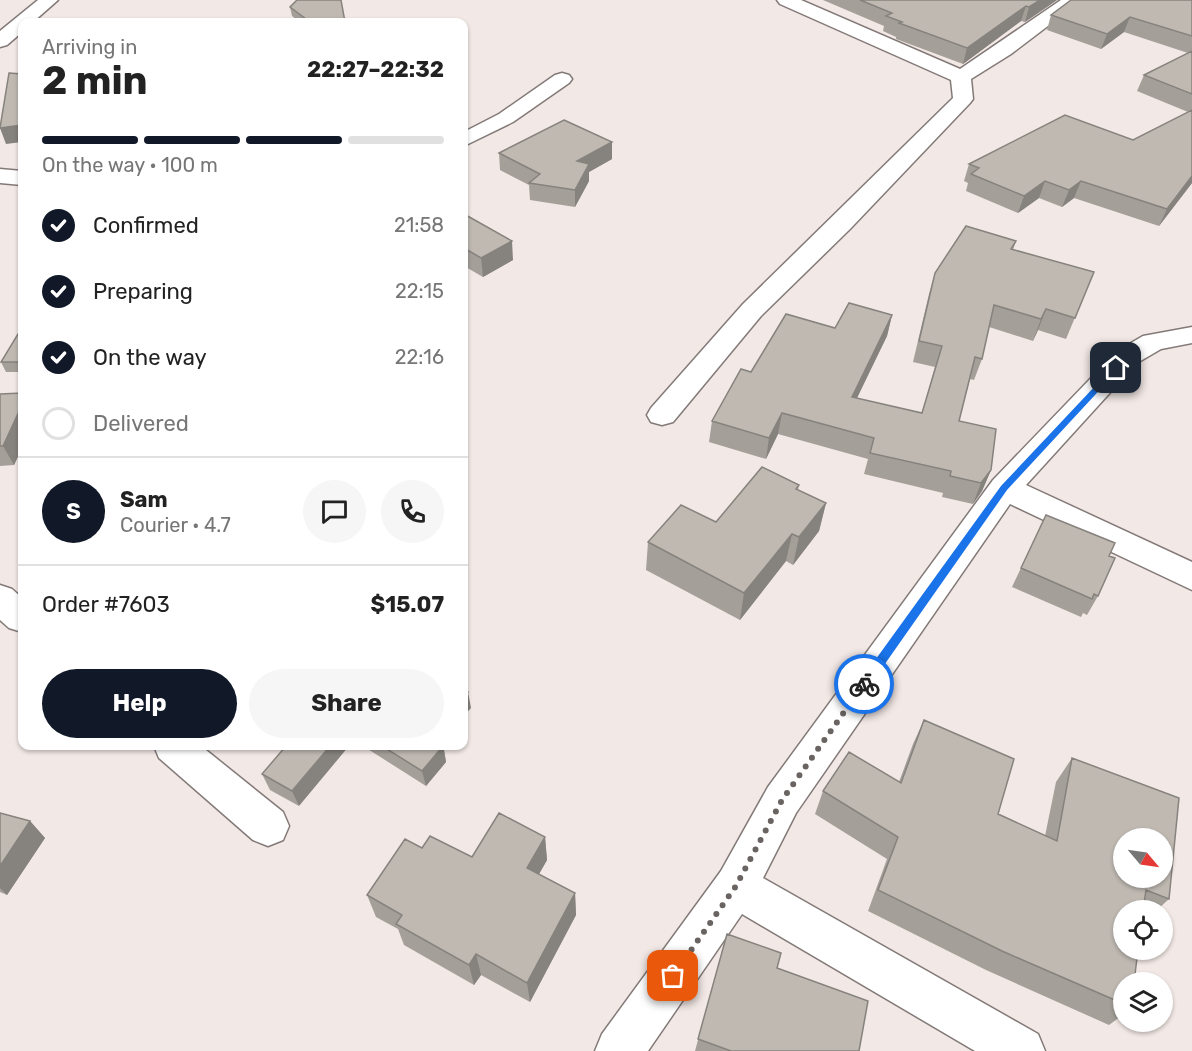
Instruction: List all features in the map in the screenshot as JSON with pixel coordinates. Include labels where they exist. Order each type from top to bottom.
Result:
[{"type":"street","points":[[28,18],[50,0]]},
{"type":"street","points":[[786,0],[961,77]]},
{"type":"street","points":[[961,77],[989,62],[1031,28],[1073,0]]},
{"type":"street","points":[[0,41],[18,26]]},
{"type":"street","points":[[662,415],[752,310],[841,224],[963,99],[961,77]]},
{"type":"street","points":[[468,138],[506,118],[562,79]]},
{"type":"street","points":[[0,176],[18,178]]},
{"type":"street","points":[[619,1051],[736,886],[782,800],[1004,488],[1127,357],[1153,342],[1192,335]]},
{"type":"street","points":[[1004,488],[1192,576]]},
{"type":"street","points":[[0,599],[18,615]]},
{"type":"street","points":[[178,750],[268,826]]},
{"type":"street","points":[[736,886],[1021,1051]]},
{"type":"building","points":[[297,0],[341,0],[344,18],[305,18],[290,7]]},
{"type":"building","points":[[860,0],[1040,0],[1029,7],[1026,6],[967,48],[899,23],[902,22],[886,16],[892,13]]},
{"type":"building","points":[[1071,0],[1192,0],[1192,36],[1130,17],[1107,34],[1051,15]]},
{"type":"building","points":[[1192,51],[1192,94],[1144,75]]},
{"type":"building","points":[[9,73],[18,74],[18,126],[0,128]]},
{"type":"building","points":[[1192,110],[1192,176],[1167,209],[1081,181],[1069,190],[1045,181],[1024,196],[971,174],[979,168],[969,164],[1065,115],[1133,140]]},
{"type":"building","points":[[564,120],[612,142],[577,161],[589,164],[575,190],[529,183],[540,174],[499,153]]},
{"type":"building","points":[[468,216],[512,241],[481,258],[468,250]]},
{"type":"building","points":[[966,226],[1016,241],[1011,249],[1094,272],[1075,318],[1046,309],[1041,319],[994,305],[982,359],[975,357],[959,421],[996,429],[991,470],[981,483],[950,476],[951,471],[870,453],[874,438],[782,413],[769,438],[712,421],[741,369],[751,372],[786,314],[835,328],[849,303],[892,315],[852,397],[922,413],[942,346],[919,341],[935,273]]},
{"type":"building","points":[[18,334],[18,362],[1,362]]},
{"type":"building","points":[[18,393],[18,414],[3,446],[0,446],[0,394]]},
{"type":"building","points":[[762,467],[799,485],[796,489],[826,503],[799,537],[792,534],[744,593],[648,542],[681,505],[716,522]]},
{"type":"building","points":[[1046,515],[1115,543],[1109,556],[1115,558],[1098,596],[1094,594],[1092,599],[1021,568]]},
{"type":"building","points":[[924,720],[1014,759],[998,814],[1057,841],[1072,758],[1179,798],[1173,859],[1173,828],[1113,828],[1113,888],[1170,888],[1169,899],[1146,890],[1144,900],[1113,900],[1113,960],[1137,960],[1135,972],[1113,972],[1113,999],[1002,951],[878,890],[898,837],[823,791],[849,752],[901,783]]},
{"type":"building","points":[[283,750],[327,750],[292,791],[262,774]]},
{"type":"building","points":[[388,750],[440,750],[422,771]]},
{"type":"building","points":[[0,813],[30,821],[0,866]]},
{"type":"building","points":[[499,813],[545,837],[527,868],[575,893],[527,983],[476,954],[469,965],[396,924],[402,915],[367,895],[405,839],[422,848],[430,836],[472,857]]},
{"type":"building","points":[[727,934],[781,953],[777,968],[868,1001],[859,1051],[731,1051],[698,1039]]},
{"type":"way so far","points":[[673,976],[736,886],[782,800],[864,684]]},
{"type":"route","points":[[864,684],[1004,488],[1116,368]]}]
